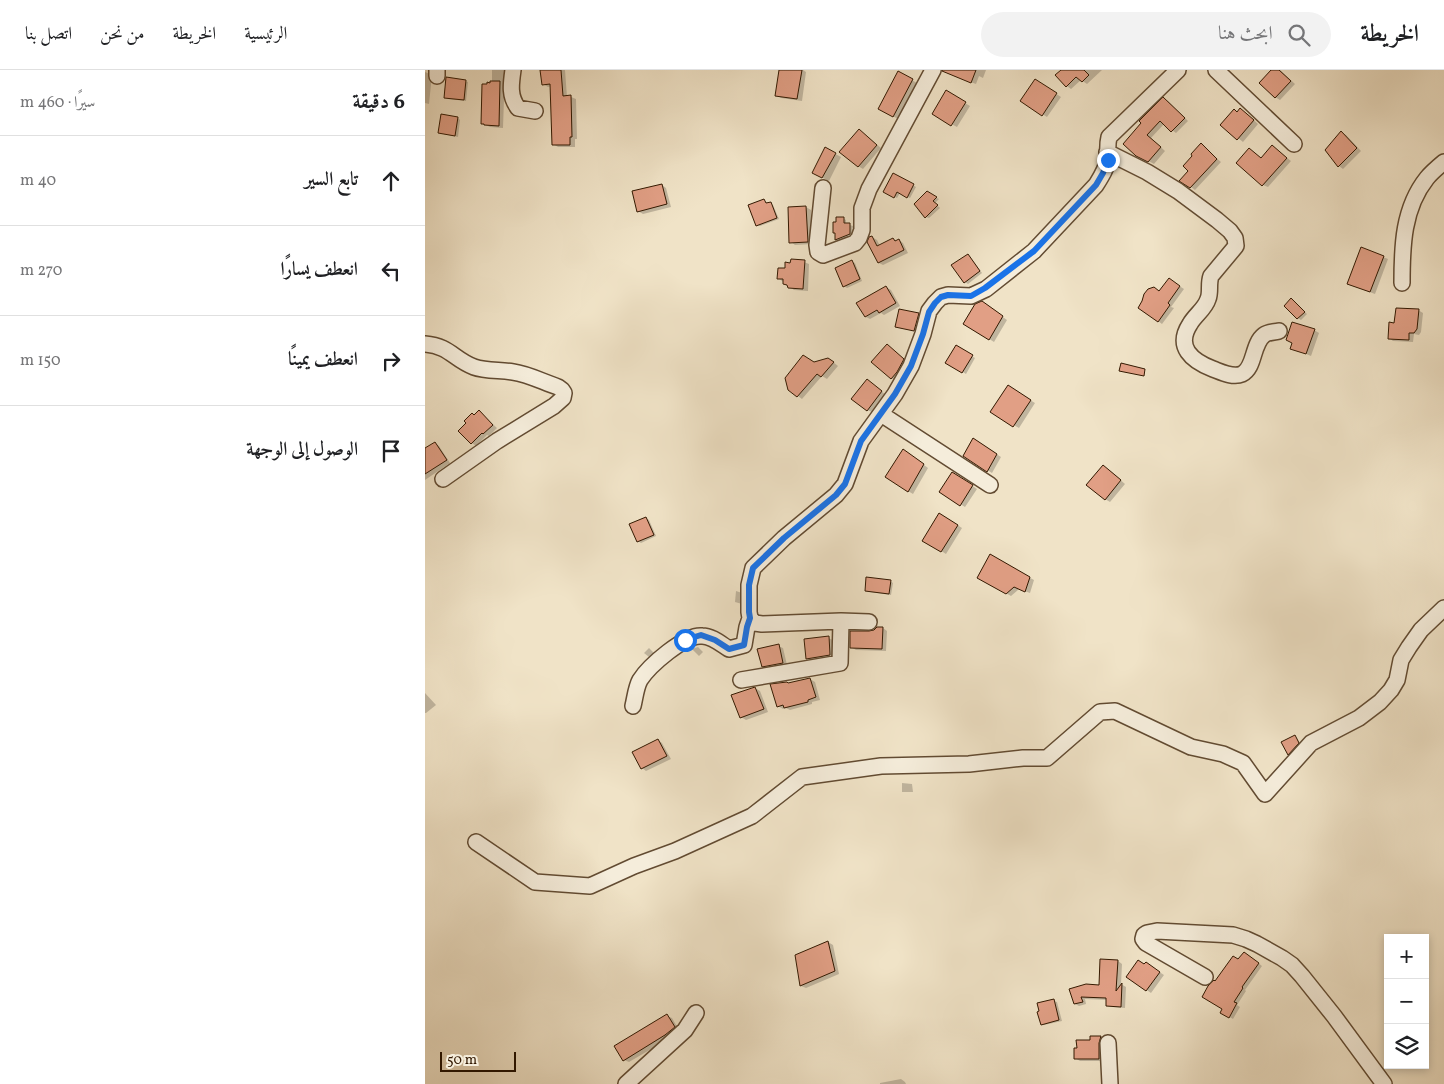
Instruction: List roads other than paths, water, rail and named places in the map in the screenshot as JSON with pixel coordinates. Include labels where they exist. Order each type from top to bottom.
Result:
[{"type":"street","points":[[513,70],[511,84],[513,102],[518,108],[535,111]]},
{"type":"street","points":[[823,188],[817,245],[818,252],[823,255],[855,243],[859,238],[862,230],[862,208],[869,189],[933,70]]},
{"type":"street","points":[[633,706],[640,681],[655,663],[685,640],[701,635],[715,640],[729,649],[744,645],[750,618],[749,585],[753,568],[784,538],[836,495],[845,484],[861,441],[895,394],[911,366],[929,312],[935,303],[941,297],[948,295],[971,296],[985,288],[1034,251],[1096,185],[1108,160],[1107,145],[1109,137],[1178,70]]},
{"type":"street","points":[[1216,70],[1294,144]]},
{"type":"street","points":[[1107,152],[1147,172],[1178,191],[1225,226],[1235,238],[1236,246],[1211,276],[1209,298],[1190,323],[1186,332],[1184,341],[1191,358],[1225,374],[1237,376],[1247,370],[1257,345],[1265,334],[1279,331]]},
{"type":"street","points":[[1402,283],[1402,255],[1410,209],[1418,192],[1428,178],[1444,162]]},
{"type":"street","points":[[425,344],[435,344],[446,349],[465,363],[477,368],[515,372],[558,387],[564,393],[563,398],[554,406],[497,441],[443,479]]},
{"type":"street","points":[[881,414],[990,485]]},
{"type":"street","points":[[476,842],[535,882],[590,886],[634,866],[675,851],[752,816],[802,777],[881,766],[969,764],[1023,758],[1047,758],[1100,712],[1115,711],[1191,747],[1223,754],[1243,763],[1265,794],[1311,743],[1359,718],[1381,702],[1397,680],[1401,660],[1413,641],[1421,630],[1444,608]]},
{"type":"street","points":[[750,618],[755,623],[762,624],[841,621],[869,622]]},
{"type":"street","points":[[741,680],[840,663],[841,621]]},
{"type":"street","points":[[1205,977],[1146,943],[1144,935],[1164,931],[1233,936],[1257,944],[1281,958],[1301,976],[1385,1084]]},
{"type":"street","points":[[626,1084],[685,1030],[696,1014]]},
{"type":"street","points":[[1108,1043],[1109,1084]]}]
